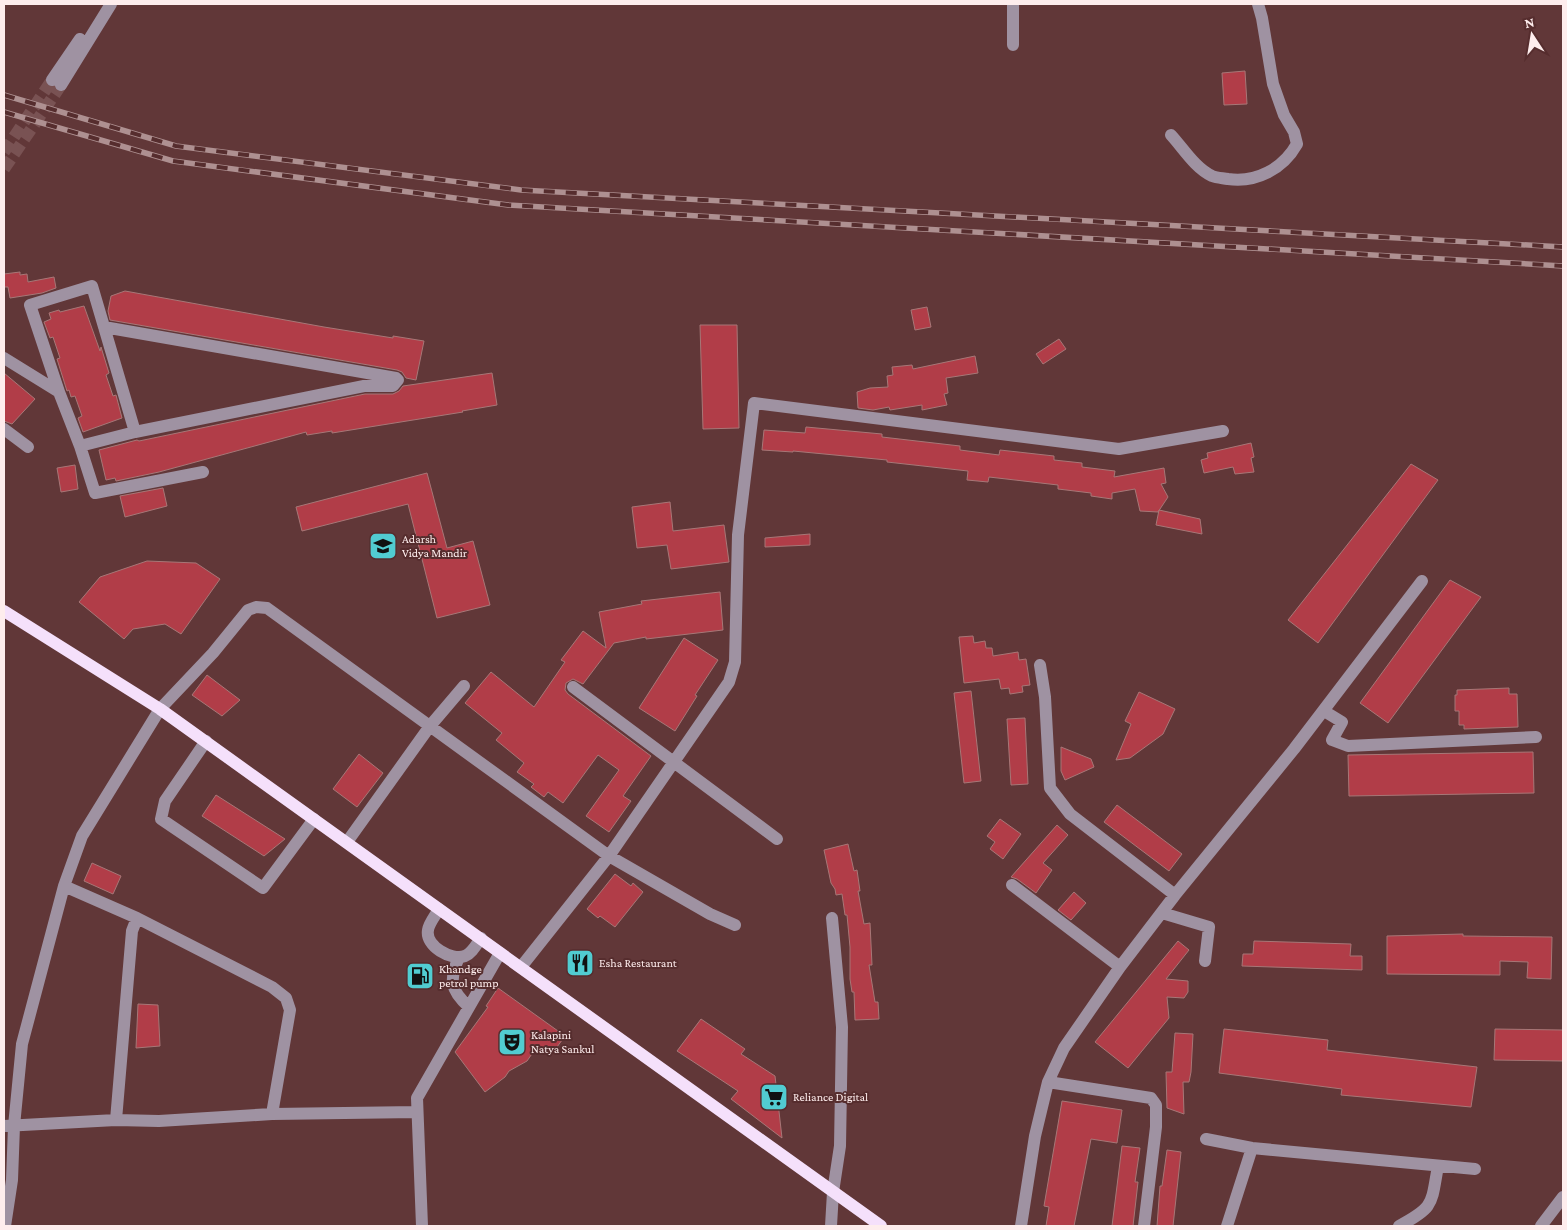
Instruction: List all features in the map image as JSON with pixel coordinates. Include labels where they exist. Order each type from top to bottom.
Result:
[{"type":"main road","points":[[4,611],[160,708],[881,1226]]},
{"type":"street","points":[[102,4],[56,83],[111,4]]},
{"type":"street","points":[[1013,4],[1013,45]]},
{"type":"street","points":[[1171,135],[1198,165],[1213,177],[1232,180],[1247,180],[1263,176],[1292,153],[1296,144],[1294,132],[1284,115],[1273,84],[1258,4]]},
{"type":"street","points":[[135,432],[92,286],[30,305],[95,493],[203,472]]},
{"type":"street","points":[[80,446],[135,432],[364,386],[393,386],[398,380],[396,378],[104,328]]},
{"type":"street","points":[[4,358],[59,392]]},
{"type":"street","points":[[521,967],[609,856],[729,682],[735,662],[738,534],[754,403],[1119,449],[1223,431]]},
{"type":"street","points":[[4,429],[28,447]]},
{"type":"street","points":[[1021,1226],[1035,1136],[1048,1082],[1064,1048],[1120,967],[1175,895],[1294,749],[1422,581]]},
{"type":"street","points":[[5,1226],[12,1180],[9,1126],[22,1044],[64,886],[82,836],[160,708],[213,653],[248,610],[256,607],[267,608],[609,856],[710,914],[735,925]]},
{"type":"street","points":[[1040,665],[1045,697],[1050,788],[1070,814],[1175,895]]},
{"type":"street","points":[[347,842],[430,726],[464,686]]},
{"type":"street","points":[[573,687],[777,839]]},
{"type":"street","points":[[1324,710],[1342,722],[1332,740],[1348,746],[1536,737]]},
{"type":"street","points":[[206,741],[165,801],[161,820],[263,888],[314,819]]},
{"type":"street","points":[[1012,885],[1120,967]]},
{"type":"street","points":[[64,886],[138,918],[272,987],[286,998],[290,1010],[272,1114]]},
{"type":"street","points":[[439,909],[428,932],[429,940],[433,946],[452,956],[459,957],[471,952],[480,938]]},
{"type":"street","points":[[1162,913],[1209,927],[1205,961]]},
{"type":"street","points":[[116,1120],[132,931],[138,918]]},
{"type":"street","points":[[831,1226],[833,1192],[840,1146],[842,1027],[832,918]]},
{"type":"street","points":[[422,1226],[417,1098],[500,953]]},
{"type":"street","points":[[459,957],[453,976],[453,986],[458,997],[469,1007]]},
{"type":"street","points":[[1048,1082],[1151,1098],[1156,1105],[1156,1127],[1144,1226]]},
{"type":"street","points":[[9,1126],[116,1120],[159,1121],[272,1114],[417,1112]]},
{"type":"street","points":[[1206,1140],[1252,1148],[1475,1169]]},
{"type":"street","points":[[1227,1226],[1252,1148]]},
{"type":"street","points":[[1399,1226],[1423,1212],[1432,1201],[1438,1166]]},
{"type":"street","points":[[1541,1226],[1563,1197]]},
{"type":"building","points":[[1245,71],[1247,104],[1224,105],[1222,73]]},
{"type":"building","points":[[20,272],[20,275],[27,274],[28,282],[54,277],[56,288],[42,293],[10,298],[8,287],[4,287],[4,274]]},
{"type":"building","points":[[125,291],[324,327],[424,341],[416,380],[406,378],[402,372],[397,370],[110,320],[108,311],[111,296]]},
{"type":"building","points":[[84,306],[100,351],[101,347],[109,373],[106,375],[113,396],[116,395],[122,418],[83,432],[78,418],[82,416],[75,396],[71,397],[69,390],[67,391],[57,359],[60,358],[53,337],[50,338],[44,322],[51,319],[49,313]]},
{"type":"building","points":[[927,307],[931,327],[915,330],[911,310]]},
{"type":"building","points":[[700,325],[737,325],[739,428],[703,429]]},
{"type":"building","points":[[1059,339],[1066,349],[1043,364],[1036,354]]},
{"type":"building","points":[[975,356],[978,373],[946,378],[948,393],[944,394],[947,405],[922,410],[922,405],[890,410],[889,407],[873,410],[858,408],[857,392],[870,388],[888,387],[887,376],[893,375],[892,367],[912,365],[913,369]]},
{"type":"building","points":[[4,373],[35,399],[12,424],[4,421]]},
{"type":"building","points":[[492,373],[497,405],[332,433],[332,431],[307,435],[306,432],[159,472],[116,481],[115,478],[106,480],[99,450],[137,440],[365,394],[393,394],[403,386]]},
{"type":"building","points":[[806,427],[882,434],[882,437],[960,446],[960,450],[999,455],[1000,450],[1054,456],[1054,460],[1082,463],[1082,467],[1115,471],[1114,477],[1164,468],[1166,483],[1161,484],[1168,497],[1158,512],[1140,511],[1135,489],[1112,493],[1112,499],[1091,496],[1091,493],[1058,489],[1058,485],[989,477],[988,482],[967,480],[968,471],[887,462],[887,460],[762,450],[764,430],[805,433]]},
{"type":"building","points":[[1251,443],[1254,457],[1251,458],[1254,472],[1235,474],[1233,467],[1204,473],[1201,460],[1208,458],[1207,453]]},
{"type":"building","points":[[1411,464],[1438,480],[1318,643],[1288,620]]},
{"type":"building","points":[[75,465],[78,489],[61,492],[57,468]]},
{"type":"building","points":[[427,473],[447,548],[473,541],[490,605],[437,618],[408,504],[302,531],[296,507]]},
{"type":"building","points":[[163,488],[167,506],[125,517],[120,496]]},
{"type":"building","points":[[670,502],[673,531],[724,525],[729,562],[671,569],[667,545],[637,548],[632,507]]},
{"type":"building","points":[[1159,510],[1200,519],[1202,534],[1156,525]]},
{"type":"building","points":[[810,534],[810,545],[765,547],[765,538]]},
{"type":"building","points":[[147,561],[196,563],[220,579],[181,634],[165,624],[133,629],[124,639],[79,602],[100,577]]},
{"type":"building","points":[[1450,580],[1481,597],[1388,723],[1360,703]]},
{"type":"building","points":[[720,592],[723,630],[646,639],[646,637],[614,643],[583,684],[573,679],[566,683],[565,690],[568,694],[651,756],[623,796],[631,801],[609,832],[586,816],[619,770],[598,755],[563,803],[548,792],[544,797],[531,787],[534,784],[517,772],[524,763],[496,740],[502,733],[465,703],[491,672],[534,707],[565,662],[561,660],[583,631],[606,648],[599,612],[642,604],[641,601]]},
{"type":"building","points":[[973,636],[974,643],[985,641],[986,648],[992,648],[993,656],[1018,652],[1019,660],[1026,659],[1030,685],[1022,686],[1023,692],[1010,694],[1009,688],[1001,689],[999,679],[964,683],[959,637]]},
{"type":"building","points":[[684,638],[718,660],[695,695],[697,696],[675,731],[639,708]]},
{"type":"building","points":[[207,675],[240,700],[222,716],[192,695]]},
{"type":"building","points":[[1509,688],[1509,694],[1517,694],[1518,727],[1464,729],[1464,725],[1459,725],[1459,711],[1455,711],[1455,695],[1457,695],[1457,690]]},
{"type":"building","points":[[971,691],[981,781],[964,783],[954,693]]},
{"type":"building","points":[[1139,692],[1175,709],[1163,734],[1130,758],[1116,760],[1131,724],[1125,721]]},
{"type":"building","points":[[1025,718],[1028,784],[1011,785],[1007,719]]},
{"type":"building","points":[[1061,747],[1091,759],[1094,767],[1065,780],[1061,771]]},
{"type":"building","points":[[1533,752],[1534,793],[1349,796],[1348,755]]},
{"type":"building","points":[[359,754],[383,773],[357,807],[333,789]]},
{"type":"building","points":[[216,795],[285,839],[264,856],[202,816]]},
{"type":"building","points":[[1117,805],[1182,854],[1169,871],[1104,822]]},
{"type":"building","points":[[1000,819],[1021,834],[1003,859],[990,849],[995,842],[987,836]]},
{"type":"building","points":[[1057,825],[1068,835],[1043,863],[1052,870],[1036,893],[1017,879],[1011,877]]},
{"type":"building","points":[[848,844],[854,871],[857,870],[860,891],[858,891],[864,924],[870,923],[872,965],[869,965],[875,1002],[878,1002],[879,1019],[855,1020],[854,992],[852,992],[850,979],[847,915],[845,915],[842,894],[836,895],[831,883],[824,850]]},
{"type":"building","points":[[92,863],[121,876],[113,894],[84,881]]},
{"type":"building","points":[[615,874],[631,886],[633,883],[643,892],[615,927],[600,916],[598,918],[587,909]]},
{"type":"building","points":[[1074,892],[1086,903],[1071,920],[1058,910]]},
{"type":"building","points":[[1463,934],[1463,936],[1552,937],[1551,979],[1527,978],[1528,962],[1500,961],[1500,975],[1387,974],[1387,936]]},
{"type":"building","points":[[1178,941],[1189,950],[1166,979],[1188,981],[1188,992],[1184,998],[1167,997],[1169,1018],[1128,1068],[1095,1042]]},
{"type":"building","points":[[1254,941],[1351,944],[1350,956],[1362,956],[1362,970],[1242,966],[1243,954],[1253,954]]},
{"type":"building","name":"Kalapini Natya Sankul","points":[[498,988],[565,1036],[557,1047],[536,1048],[527,1061],[509,1071],[505,1077],[485,1092],[455,1052],[488,1007],[486,1006]]},
{"type":"building","points":[[138,1004],[158,1005],[160,1046],[136,1048]]},
{"type":"building","points":[[701,1019],[745,1049],[741,1054],[775,1076],[782,1138],[731,1099],[738,1091],[677,1051]]},
{"type":"building","points":[[1224,1029],[1328,1040],[1327,1050],[1477,1067],[1471,1107],[1341,1095],[1342,1089],[1219,1073]]},
{"type":"building","points":[[1495,1029],[1563,1030],[1563,1061],[1494,1060]]},
{"type":"building","points":[[1175,1033],[1193,1034],[1189,1082],[1183,1082],[1184,1114],[1167,1108],[1166,1072],[1172,1072]]},
{"type":"building","points":[[1062,1101],[1122,1110],[1117,1143],[1091,1139],[1074,1226],[1046,1226],[1049,1207],[1044,1206]]},
{"type":"building","points":[[1122,1146],[1140,1148],[1135,1182],[1138,1182],[1133,1226],[1112,1226]]},
{"type":"building","points":[[1167,1150],[1181,1152],[1173,1226],[1157,1226],[1160,1186],[1162,1186]]},
{"type":"tunnel","points":[[4,152],[52,80]]},
{"type":"tunnel","points":[[4,169],[61,85]]},
{"type":"railway","points":[[4,95],[176,146],[521,190],[1563,247]]},
{"type":"railway","points":[[4,112],[173,161],[508,205],[1563,266]]},
{"type":"place","name":"Adarsh Vidya Mandir","points":[[383,546]]},
{"type":"place","name":"Esha Restaurant","points":[[580,963]]},
{"type":"place","name":"Khandge petrol pump","points":[[420,976]]},
{"type":"place","name":"Kalapini Natya Sankul","points":[[512,1042]]},
{"type":"place","name":"Reliance Digital","points":[[774,1097]]}]
